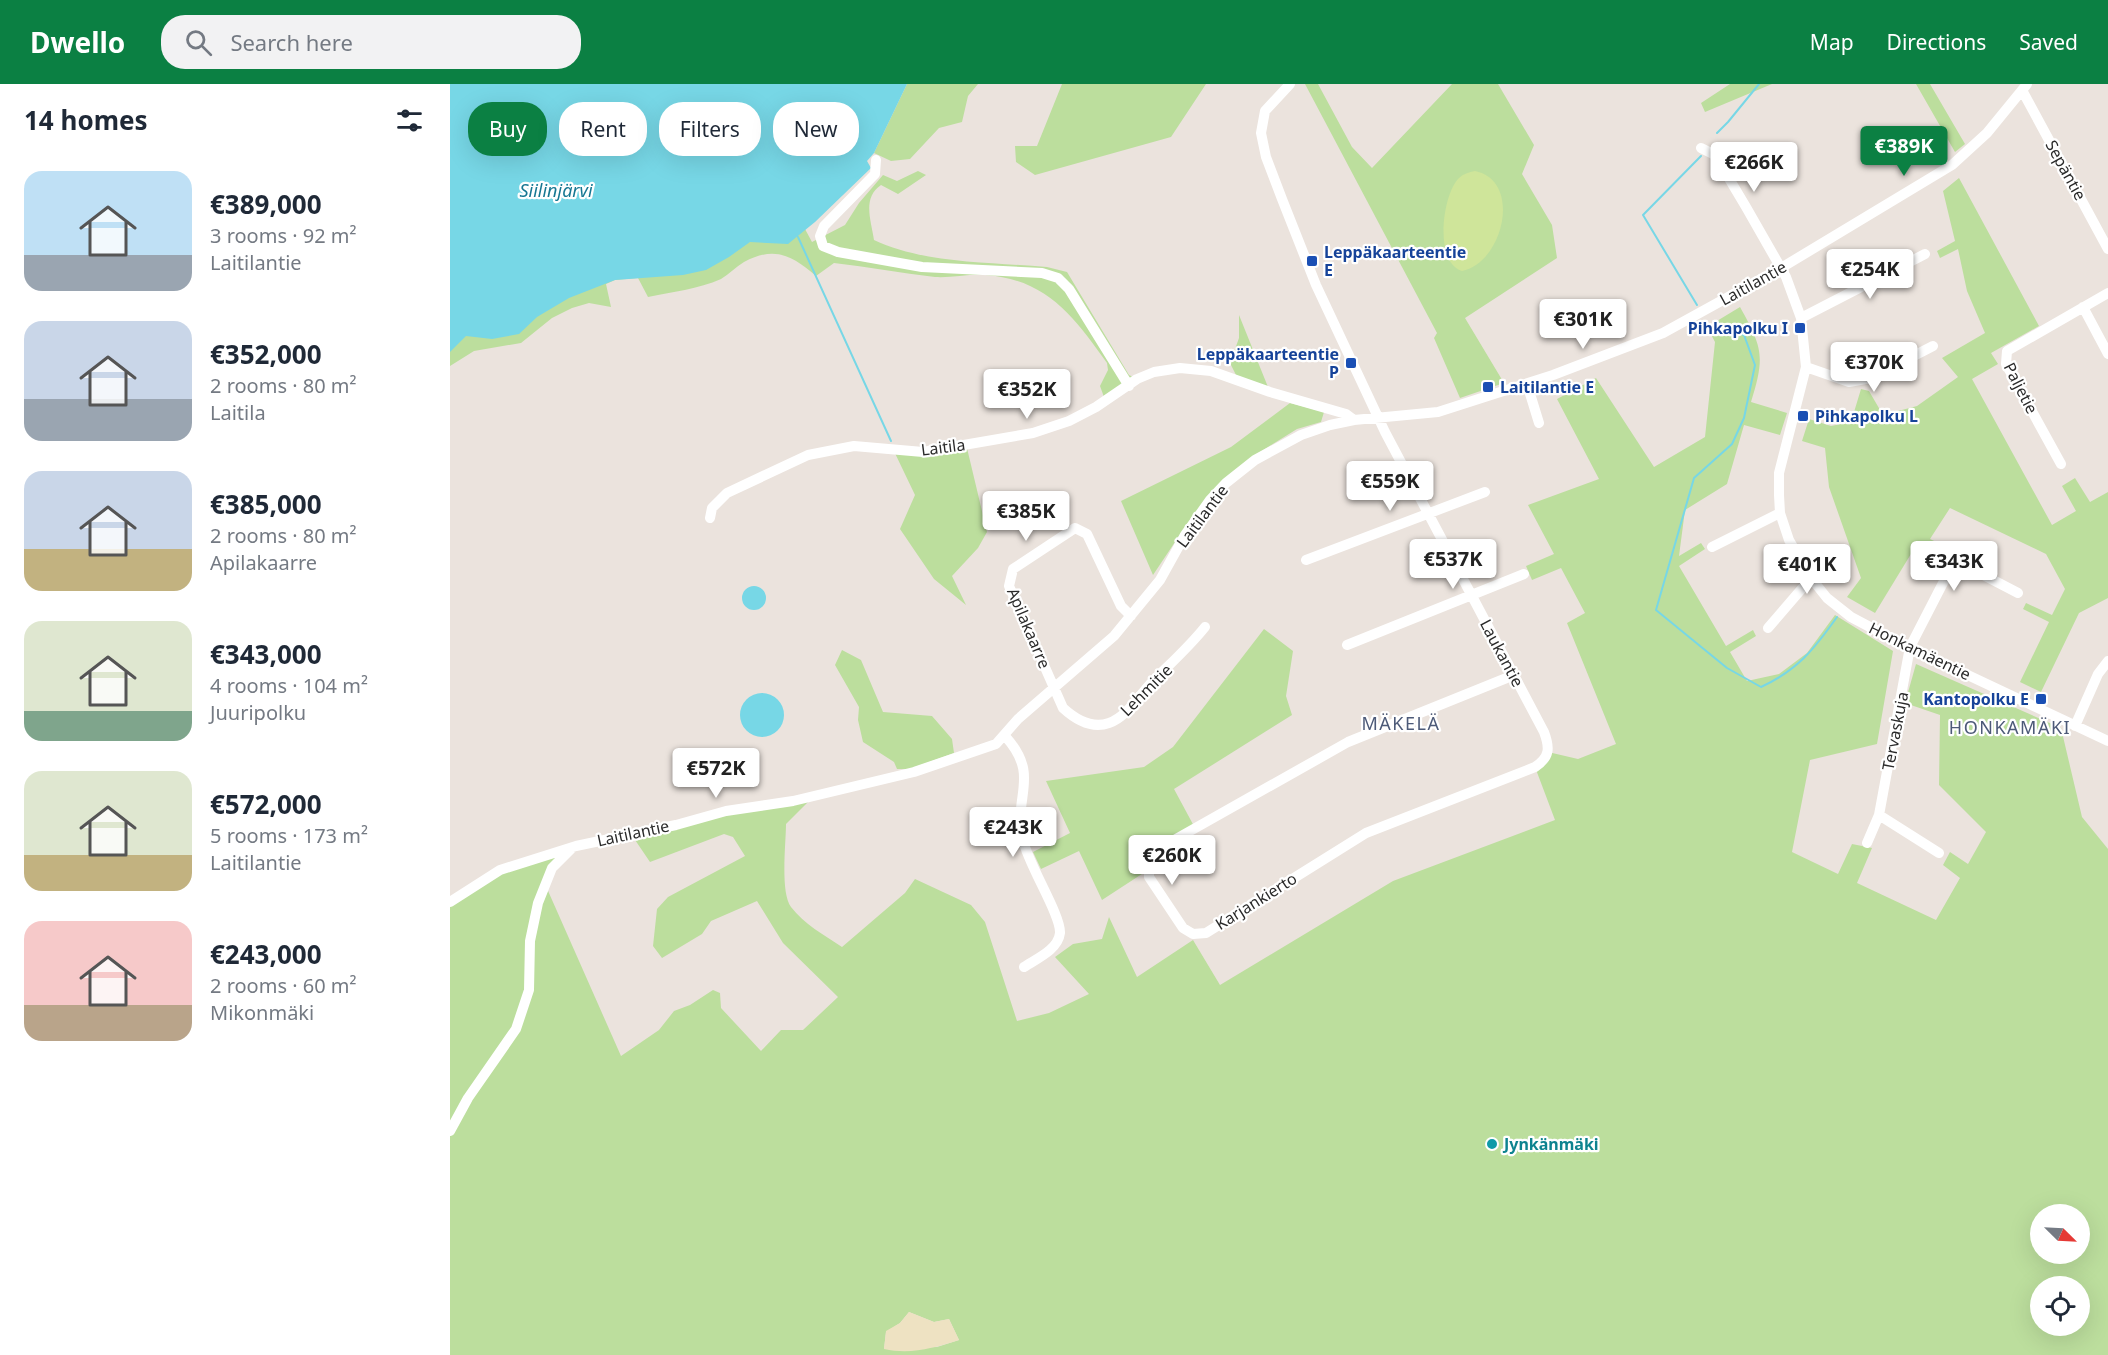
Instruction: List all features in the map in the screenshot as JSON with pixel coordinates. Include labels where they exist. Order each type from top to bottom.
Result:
[{"type":"street","name":"Laukantie","points":[[1290,84],[1266,111],[1262,121],[1261,133],[1266,157],[1316,285],[1379,419],[1544,732],[1548,752],[1544,761]]},
{"type":"street","name":"Laitilantie","points":[[450,902],[500,870],[576,846],[676,825],[726,811],[793,801],[914,772],[996,744],[1018,719],[1114,636],[1160,580],[1185,535],[1210,500],[1226,483],[1255,460],[1301,435],[1354,420],[1438,412],[1616,353],[1663,333],[1781,268],[1952,165],[1987,133],[2025,88]]},
{"type":"street","name":"Sepäntie","points":[[2025,88],[2108,249]]},
{"type":"street","name":"Honkamäentie","points":[[1701,147],[1715,155],[1781,268],[1801,318],[1806,367],[1779,473],[1780,513],[1789,540],[1811,578],[1827,597],[1851,616],[1910,647],[2108,741]]},
{"type":"street","points":[[876,160],[875,174],[824,226],[820,236],[823,246],[838,252],[922,267],[1042,273],[1058,278],[1070,289],[1129,386]]},
{"type":"street","points":[[1801,318],[1925,254]]},
{"type":"street","name":"Paljetie","points":[[2061,464],[2005,358],[2007,351],[2014,345],[2108,293]]},
{"type":"street","points":[[2083,307],[2108,354]]},
{"type":"street","points":[[1806,367],[1849,382],[1871,378],[1933,346]]},
{"type":"street","name":"Laitila","points":[[710,518],[712,508],[727,493],[808,455],[854,446],[923,452],[1033,433],[1069,421],[1096,407],[1137,379],[1154,372],[1180,368],[1211,371],[1270,392],[1346,414],[1354,420]]},
{"type":"street","points":[[1527,384],[1539,423]]},
{"type":"street","points":[[1306,560],[1485,492]]},
{"type":"street","points":[[1712,547],[1780,513]]},
{"type":"street","name":"Apilakaarre","points":[[1054,688],[1009,586],[1013,569],[1075,528],[1087,534],[1120,606],[1131,616]]},
{"type":"street","name":"Tervaskuja","points":[[1867,843],[1879,815],[1910,647],[1944,581],[1954,569],[1970,568],[2018,593]]},
{"type":"street","points":[[1347,645],[1524,574]]},
{"type":"street","points":[[1767,628],[1811,578]]},
{"type":"street","name":"Lehmitie","points":[[1054,688],[1063,708],[1072,717],[1086,723],[1110,723],[1120,718],[1184,653],[1205,627]]},
{"type":"street","points":[[2075,726],[2098,674],[2108,661]]},
{"type":"street","name":"Karjankierto","points":[[1514,675],[1348,742],[1317,759],[1160,848],[1149,861],[1149,878],[1183,928],[1193,934],[1206,933],[1366,833],[1535,767],[1544,761]]},
{"type":"street","points":[[1005,736],[1016,748],[1025,771],[1025,791],[1019,825],[1023,843],[1033,871],[1057,919],[1060,934],[1054,947],[1024,967]]},
{"type":"street","points":[[1879,815],[1939,853]]},
{"type":"street","points":[[450,1131],[468,1098],[516,1029],[529,990],[530,941],[541,894],[552,868],[562,856],[576,846]]},
{"type":"green space","points":[[907,84],[978,84],[968,96],[962,122],[939,128],[910,159],[891,161],[874,153]]},
{"type":"green space","points":[[1062,84],[1206,84],[1171,137],[1035,175],[1016,162],[1015,146],[1037,146]]},
{"type":"green space","points":[[1305,84],[1318,84],[1352,147],[1372,168],[1452,84],[1498,84],[1534,145],[1522,174],[1552,225],[1557,258],[1465,318],[1504,383],[1460,398],[1434,338],[1437,333]]},
{"type":"green space","points":[[1730,84],[1772,84],[1705,112],[1701,103]]},
{"type":"green space","points":[[1916,84],[1930,84],[1965,144],[1955,152]]},
{"type":"green space","points":[[918,171],[926,175],[898,194],[881,185],[871,196],[869,210],[874,240],[894,248],[936,258],[1047,267],[1067,272],[1129,375],[1137,379],[1104,397],[1100,386],[1108,370],[1107,363],[1083,330],[1057,303],[1026,284],[985,275],[935,277],[834,263],[816,276],[791,258],[774,254],[765,254],[744,262],[721,279],[694,288],[648,297],[638,278],[615,280],[606,284],[611,307],[589,303],[572,308],[552,318],[521,343],[474,351],[450,366],[450,301],[791,203],[812,242],[845,225],[859,203],[883,175],[897,181]]},
{"type":"green space","points":[[1475,171],[1490,178],[1499,190],[1503,205],[1502,222],[1497,238],[1488,253],[1476,265],[1462,271],[1453,265],[1447,255],[1444,242],[1445,212],[1453,186],[1466,173]]},
{"type":"green space","points":[[1959,178],[2039,326],[1991,353],[1998,364],[1972,379],[2052,525],[2076,511],[2062,486],[2075,478],[2090,502],[2108,492],[2108,598],[2079,613],[2041,692],[2020,682],[2049,622],[2023,609],[2026,603],[2052,615],[2065,589],[2046,554],[1950,508],[1930,539],[1965,556],[1948,565],[1914,549],[1875,613],[1847,597],[1861,578],[1829,487],[1825,448],[1802,441],[1809,419],[1831,426],[1851,422],[1861,389],[1869,391],[1883,415],[1917,406],[1958,377],[1942,358],[1985,333],[1967,291],[1958,249],[1940,258],[1937,251],[1955,241],[1943,191]]},
{"type":"green space","points":[[1740,307],[1753,333],[1759,353],[1760,363],[1751,402],[1787,413],[1780,435],[1744,425],[1727,484],[1685,510],[1679,556],[1701,543],[1705,549],[1679,566],[1726,646],[1753,630],[1756,636],[1730,652],[1747,681],[1779,674],[1807,653],[1835,615],[1893,651],[1877,744],[1810,760],[1792,852],[1838,874],[1852,844],[1872,848],[1857,883],[1936,920],[1960,878],[1943,865],[1950,852],[1968,864],[1986,832],[1939,785],[1940,715],[1905,703],[1916,664],[2061,728],[2082,817],[2108,849],[2108,1355],[450,1355],[450,902],[500,870],[576,846],[545,884],[621,1056],[659,1030],[674,1011],[690,1005],[713,990],[720,993],[721,1008],[761,1051],[781,1030],[803,1030],[838,997],[783,943],[757,901],[711,921],[702,934],[662,958],[653,946],[657,909],[668,897],[745,856],[733,837],[724,834],[650,862],[631,834],[814,796],[786,824],[784,867],[786,890],[791,907],[796,913],[842,947],[905,893],[915,879],[971,905],[985,922],[1017,1021],[1049,1013],[1089,994],[1055,957],[1073,944],[1102,939],[1109,917],[1137,977],[1193,940],[1220,985],[1393,881],[1555,820],[1535,767],[1548,752],[1578,759],[1616,744],[1567,623],[1585,613],[1561,568],[1532,580],[1526,566],[1554,554],[1528,505],[1599,479],[1557,399],[1596,378],[1654,467],[1705,437],[1715,342],[1707,327]],"holes":[[[909,1312],[934,1322],[949,1319],[959,1340],[937,1347],[884,1349],[886,1332],[900,1323]]]},
{"type":"green space","points":[[1239,315],[1270,392],[1238,379],[1230,363],[1239,338]]},
{"type":"green space","points":[[1290,403],[1324,412],[1321,422],[1297,429],[1252,457],[1181,533],[1153,575],[1121,501],[1231,447]]},
{"type":"green space","points":[[966,444],[987,532],[978,548],[952,576],[966,605],[934,579],[900,529],[915,495],[892,447],[923,451]]},
{"type":"green space","points":[[1264,629],[1293,651],[1286,696],[1292,715],[1174,789],[1195,828],[1160,848],[1148,870],[1102,900],[1079,851],[1041,869],[1033,852],[1070,833],[1046,781],[1144,767],[1173,747]]},
{"type":"green space","points":[[842,650],[861,660],[883,712],[932,716],[952,739],[954,753],[910,769],[897,769],[894,762],[863,742],[858,720],[859,707],[835,665]]},
{"type":"sand","points":[[909,1312],[934,1322],[949,1319],[959,1340],[913,1351],[884,1349],[886,1331],[900,1323]]},
{"type":"water","name":"Siilinjärvi","points":[[450,84],[907,84],[874,153],[867,161],[871,168],[815,222],[788,244],[750,242],[706,270],[683,275],[615,280],[569,298],[537,317],[519,334],[492,339],[466,336],[450,352]]},
{"type":"water","points":[[754,586],[762,590],[766,598],[762,606],[754,610],[746,606],[742,598],[746,590]]},
{"type":"water","points":[[762,693],[771,694],[778,699],[783,706],[783,724],[778,731],[771,736],[762,737],[753,736],[746,731],[741,724],[740,715],[741,706],[746,699],[753,694]]},
{"type":"waterway","points":[[1717,133],[1759,84]]},
{"type":"waterway","points":[[1697,305],[1643,215],[1701,156]]},
{"type":"waterway","points":[[798,237],[891,441]]},
{"type":"waterway","points":[[1718,323],[1744,335],[1755,365],[1744,418],[1732,444],[1694,478],[1656,610],[1727,668],[1761,687],[1796,666],[1821,639],[1837,617]]},
{"type":"place","name":"Leppäkaarteentie E","points":[[1312,261]]},
{"type":"place","name":"Pihkapolku I","points":[[1800,328]]},
{"type":"place","name":"Leppäkaarteentie P","points":[[1351,363]]},
{"type":"place","name":"Laitilantie E","points":[[1488,387]]},
{"type":"place","name":"Pihkapolku L","points":[[1803,416]]},
{"type":"place","name":"Kantopolku E","points":[[2041,699]]},
{"type":"place","name":"Jynkänmäki","points":[[1492,1144]]},
{"type":"district","name":"MÄKELÄ","points":[[1401,723]]},
{"type":"district","name":"HONKAMÄKI","points":[[2010,727]]}]
